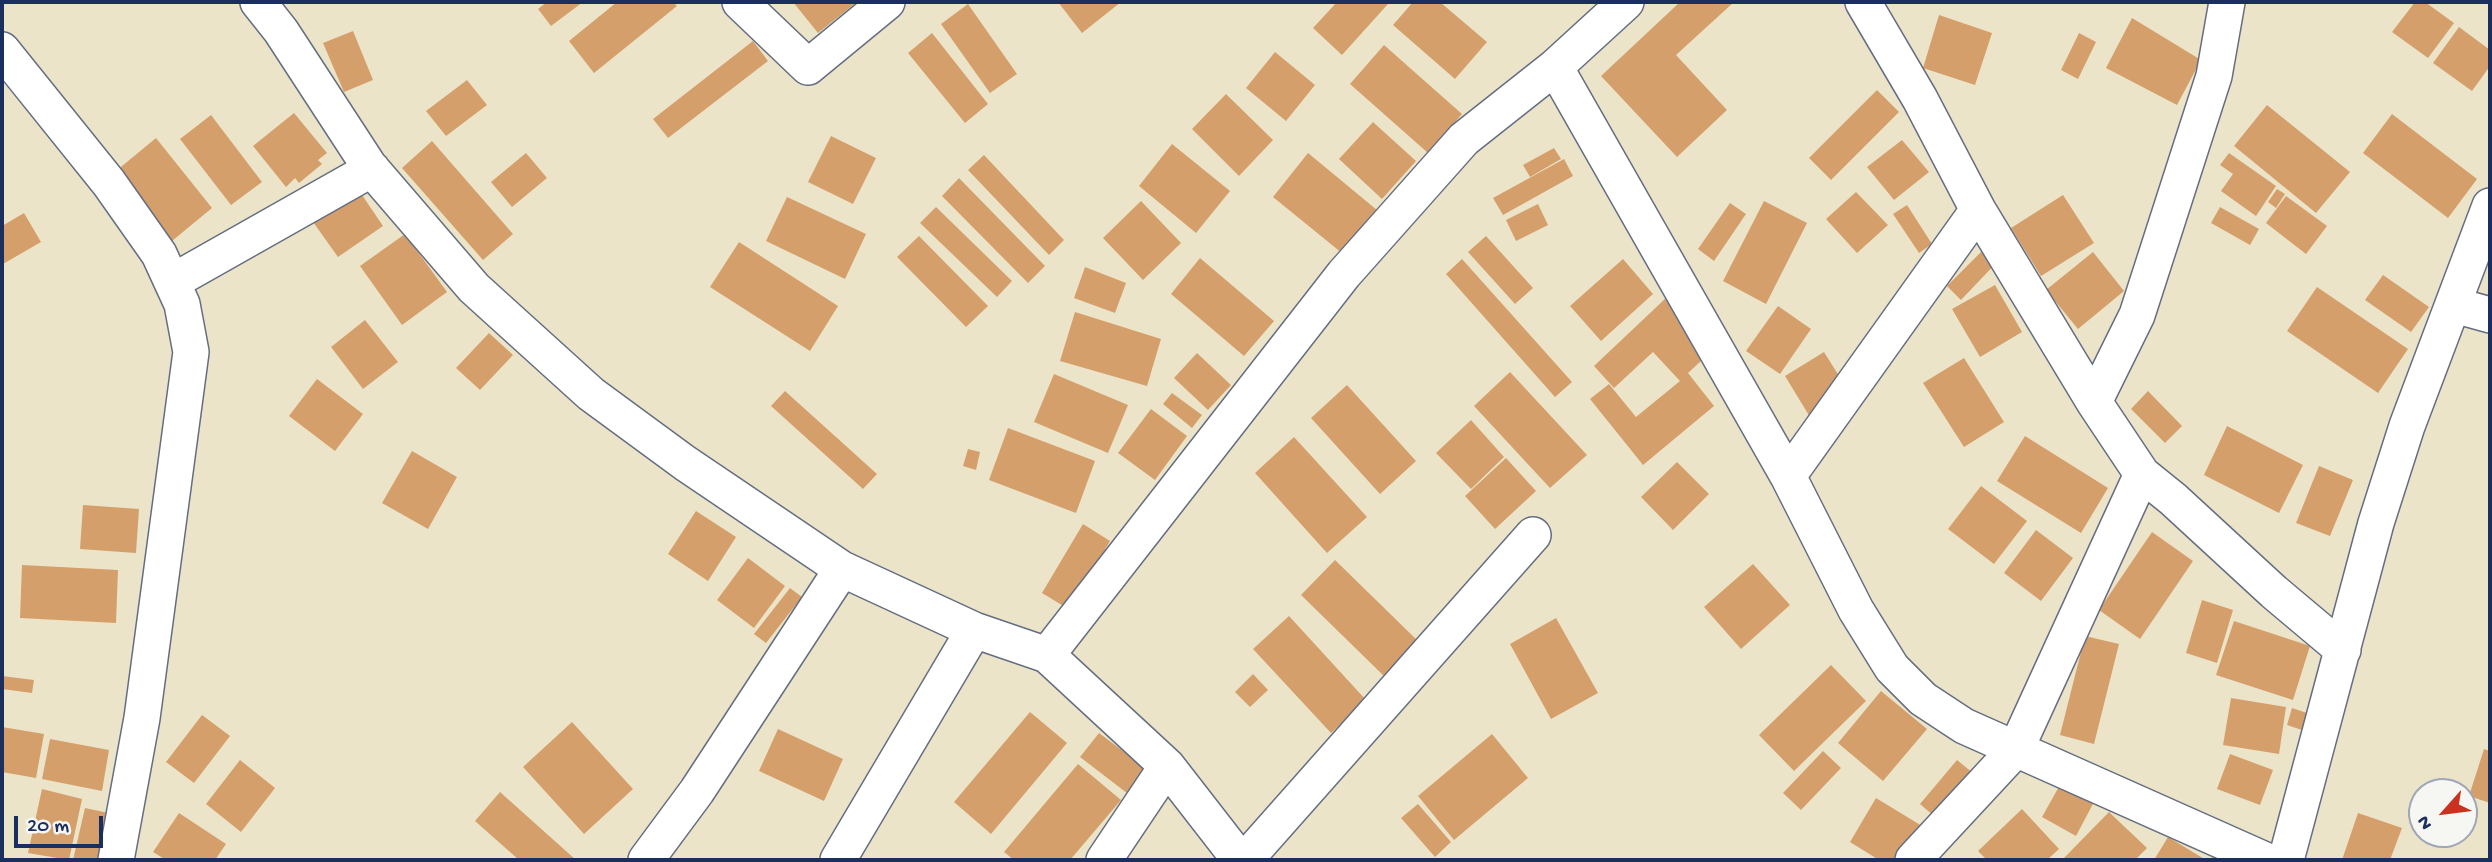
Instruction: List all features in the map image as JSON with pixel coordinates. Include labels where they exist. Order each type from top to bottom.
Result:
[{"type":"street","points":[[258,2],[281,31],[372,169],[474,288],[591,394],[685,463],[842,569],[974,630],[1047,655],[1167,766],[1243,860],[1533,535]]},
{"type":"street","points":[[740,2],[808,67],[887,2]]},
{"type":"street","points":[[1047,655],[1345,274],[1464,138],[1555,67],[1626,2]]},
{"type":"street","points":[[1863,2],[1920,99],[1978,210],[2094,402],[2142,474],[2343,650]]},
{"type":"street","points":[[2094,402],[2137,315],[2214,76],[2227,2]]},
{"type":"street","points":[[2,50],[109,183],[159,254],[182,304],[191,352],[142,718],[116,860]]},
{"type":"street","points":[[1555,67],[1788,476],[1856,610],[1892,668],[1923,699],[1954,719],[2265,860]]},
{"type":"street","points":[[172,282],[372,169]]},
{"type":"street","points":[[2286,860],[2376,523],[2407,426],[2455,305],[2490,206]]},
{"type":"street","points":[[1788,476],[1978,210]]},
{"type":"street","points":[[2455,305],[2490,315]]},
{"type":"street","points":[[1913,860],[2016,749],[2142,474]]},
{"type":"street","points":[[646,860],[697,790],[842,569]]},
{"type":"street","points":[[838,860],[974,630]]},
{"type":"street","points":[[1104,860],[1167,766]]},
{"type":"building","points":[[547,2],[583,2],[551,26],[538,9]]},
{"type":"building","points":[[617,2],[673,2],[677,6],[594,73],[569,41]]},
{"type":"building","points":[[793,2],[857,2],[818,33]]},
{"type":"building","points":[[1058,2],[1121,2],[1082,33]]},
{"type":"building","points":[[1337,2],[1388,4],[1342,55],[1313,28]]},
{"type":"building","points":[[1413,2],[1440,2],[1487,42],[1455,79],[1393,25]]},
{"type":"building","points":[[1680,2],[1734,2],[1676,55],[1727,110],[1677,157],[1601,76]]},
{"type":"building","points":[[2415,2],[2425,2],[2454,23],[2428,58],[2392,32]]},
{"type":"building","points":[[968,4],[1017,74],[990,93],[941,24]]},
{"type":"building","points":[[1939,15],[1992,33],[1975,85],[1923,68]]},
{"type":"building","points":[[2132,18],[2201,60],[2177,105],[2106,68]]},
{"type":"building","points":[[2459,27],[2490,50],[2490,66],[2472,91],[2433,63]]},
{"type":"building","points":[[353,31],[373,80],[344,92],[323,43]]},
{"type":"building","points":[[932,33],[988,104],[965,123],[908,53]]},
{"type":"building","points":[[2079,33],[2096,42],[2078,79],[2061,70]]},
{"type":"building","points":[[753,41],[768,61],[668,138],[653,119]]},
{"type":"building","points":[[1384,45],[1462,114],[1428,153],[1350,84]]},
{"type":"building","points":[[1275,52],[1315,85],[1286,121],[1246,88]]},
{"type":"building","points":[[467,80],[487,105],[446,136],[426,111]]},
{"type":"building","points":[[1877,90],[1899,112],[1831,180],[1809,158]]},
{"type":"building","points":[[1226,94],[1273,140],[1239,176],[1192,129]]},
{"type":"building","points":[[2267,105],[2350,172],[2316,213],[2234,146]]},
{"type":"building","points":[[294,113],[327,153],[318,160],[322,164],[299,183],[295,178],[286,187],[253,146]]},
{"type":"building","points":[[2392,114],[2477,179],[2448,218],[2363,153]]},
{"type":"building","points":[[211,115],[262,182],[231,205],[180,139]]},
{"type":"building","points":[[1373,122],[1416,161],[1382,199],[1339,159]]},
{"type":"building","points":[[831,136],[876,158],[853,204],[808,182]]},
{"type":"building","points":[[156,138],[212,208],[172,241],[116,171]]},
{"type":"building","points":[[1902,140],[1929,172],[1894,200],[1867,167]]},
{"type":"building","points":[[432,141],[513,234],[483,260],[402,168]]},
{"type":"building","points":[[1172,144],[1230,191],[1196,233],[1139,186]]},
{"type":"building","points":[[1554,148],[1561,159],[1530,177],[1523,165]]},
{"type":"building","points":[[526,153],[547,178],[512,207],[491,182]]},
{"type":"building","points":[[1308,153],[1383,215],[1348,258],[1273,197]]},
{"type":"building","points":[[2229,153],[2276,186],[2256,216],[2221,191],[2233,174],[2220,165]]},
{"type":"building","points":[[984,155],[1064,240],[1049,255],[968,170]]},
{"type":"building","points":[[1564,159],[1573,176],[1503,215],[1493,198]]},
{"type":"building","points":[[959,178],[1045,266],[1028,283],[942,196]]},
{"type":"building","points":[[358,189],[383,226],[338,257],[313,222]]},
{"type":"building","points":[[2277,189],[2285,194],[2276,208],[2268,202]]},
{"type":"building","points":[[1856,192],[1888,225],[1857,253],[1826,219]]},
{"type":"building","points":[[2063,195],[2094,243],[2041,276],[2011,228]]},
{"type":"building","points":[[2286,196],[2327,226],[2306,254],[2266,223]]},
{"type":"building","points":[[787,197],[866,234],[845,279],[766,241]]},
{"type":"building","points":[[1141,201],[1181,243],[1143,280],[1103,238]]},
{"type":"building","points":[[1764,201],[1807,223],[1766,304],[1723,281]]},
{"type":"building","points":[[1730,203],[1746,214],[1714,261],[1698,249]]},
{"type":"building","points":[[1538,204],[1548,225],[1516,241],[1506,220]]},
{"type":"building","points":[[1907,205],[1932,244],[1919,253],[1893,214]]},
{"type":"building","points":[[936,207],[1012,281],[997,297],[920,223]]},
{"type":"building","points":[[2220,207],[2259,229],[2250,245],[2211,223]]},
{"type":"building","points":[[24,213],[41,242],[3,264],[2,226]]},
{"type":"building","points":[[405,234],[447,292],[402,325],[360,266]]},
{"type":"building","points":[[919,236],[988,306],[966,327],[897,257]]},
{"type":"building","points":[[1486,236],[1533,288],[1515,304],[1468,252]]},
{"type":"building","points":[[739,242],[838,306],[810,351],[710,287]]},
{"type":"building","points":[[1986,247],[1999,260],[1961,300],[1947,286]]},
{"type":"building","points":[[2093,252],[2124,291],[2078,329],[2046,290]]},
{"type":"building","points":[[1200,258],[1274,321],[1244,356],[1171,294]]},
{"type":"building","points":[[1462,259],[1572,382],[1555,397],[1446,274]]},
{"type":"building","points":[[1623,259],[1653,294],[1601,341],[1570,306]]},
{"type":"building","points":[[1085,267],[1126,283],[1115,313],[1074,298]]},
{"type":"building","points":[[2383,275],[2429,307],[2411,332],[2365,300]]},
{"type":"building","points":[[1995,285],[2022,332],[1980,357],[1952,309]]},
{"type":"building","points":[[2317,287],[2408,349],[2378,393],[2287,331]]},
{"type":"building","points":[[1667,297],[1715,348],[1688,373],[1714,406],[1643,465],[1590,399],[1609,384],[1636,417],[1680,381],[1653,352],[1614,388],[1594,366]]},
{"type":"building","points":[[1778,306],[1811,329],[1780,374],[1746,351]]},
{"type":"building","points":[[1075,312],[1161,339],[1147,386],[1060,361]]},
{"type":"building","points":[[365,320],[398,362],[363,389],[331,347]]},
{"type":"building","points":[[489,333],[513,355],[480,390],[456,368]]},
{"type":"building","points":[[1824,352],[1846,387],[1810,417],[1785,376]]},
{"type":"building","points":[[1197,353],[1231,385],[1208,410],[1174,378]]},
{"type":"building","points":[[1964,358],[2004,422],[1964,447],[1923,383]]},
{"type":"building","points":[[1510,372],[1587,455],[1550,488],[1474,406]]},
{"type":"building","points":[[1054,374],[1128,405],[1108,453],[1034,422]]},
{"type":"building","points":[[317,379],[363,414],[335,451],[289,416]]},
{"type":"building","points":[[1347,385],[1416,461],[1380,494],[1311,418]]},
{"type":"building","points":[[785,391],[877,474],[863,489],[771,406]]},
{"type":"building","points":[[2148,391],[2182,426],[2165,443],[2131,409]]},
{"type":"building","points":[[1172,393],[1202,415],[1192,428],[1163,404]]},
{"type":"building","points":[[1151,409],[1187,436],[1155,480],[1118,453]]},
{"type":"building","points":[[1471,420],[1504,457],[1471,489],[1436,453]]},
{"type":"building","points":[[2227,426],[2303,465],[2279,513],[2204,475]]},
{"type":"building","points":[[1008,428],[1095,461],[1076,513],[989,480]]},
{"type":"building","points":[[2025,436],[2108,488],[2081,533],[1997,481]]},
{"type":"building","points":[[1294,437],[1367,517],[1327,553],[1255,473]]},
{"type":"building","points":[[968,449],[980,452],[976,470],[963,466]]},
{"type":"building","points":[[412,451],[457,477],[428,529],[382,503]]},
{"type":"building","points":[[1506,458],[1536,491],[1495,529],[1465,496]]},
{"type":"building","points":[[1677,462],[1709,494],[1673,530],[1641,497]]},
{"type":"building","points":[[2319,466],[2353,480],[2330,536],[2296,523]]},
{"type":"building","points":[[1981,486],[2027,521],[1994,564],[1948,529]]},
{"type":"building","points":[[83,505],[139,509],[136,553],[80,549]]},
{"type":"building","points":[[696,511],[736,537],[708,581],[668,554]]},
{"type":"building","points":[[1083,524],[1110,541],[1070,610],[1042,593]]},
{"type":"building","points":[[2036,530],[2073,558],[2041,601],[2004,573]]},
{"type":"building","points":[[2152,532],[2193,561],[2140,639],[2099,610]]},
{"type":"building","points":[[748,558],[785,586],[754,628],[717,600]]},
{"type":"building","points":[[1335,560],[1420,643],[1386,678],[1301,595]]},
{"type":"building","points":[[1753,564],[1790,605],[1741,649],[1704,607]]},
{"type":"building","points":[[22,565],[118,570],[116,623],[20,618]]},
{"type":"building","points":[[790,588],[802,597],[766,643],[754,634]]},
{"type":"building","points":[[2202,600],[2233,610],[2217,663],[2186,653]]},
{"type":"building","points":[[1289,616],[1366,700],[1331,733],[1253,649]]},
{"type":"building","points":[[1556,618],[1598,693],[1551,719],[1510,644]]},
{"type":"building","points":[[2234,621],[2310,646],[2293,700],[2216,675]]},
{"type":"building","points":[[2085,636],[2119,644],[2094,744],[2060,735]]},
{"type":"building","points":[[1831,665],[1866,701],[1794,771],[1759,735]]},
{"type":"building","points":[[1253,674],[1268,690],[1250,707],[1235,692]]},
{"type":"building","points":[[2,676],[34,680],[32,693],[2,689]]},
{"type":"building","points":[[1881,691],[1927,729],[1883,781],[1838,743]]},
{"type":"building","points":[[2231,698],[2286,707],[2279,754],[2223,745]]},
{"type":"building","points":[[2292,708],[2307,713],[2302,730],[2287,725]]},
{"type":"building","points":[[1030,712],[1067,743],[991,834],[954,802]]},
{"type":"building","points":[[202,715],[230,736],[194,783],[166,762]]},
{"type":"building","points":[[572,722],[633,789],[584,834],[523,767]]},
{"type":"building","points":[[2,727],[44,734],[36,778],[2,772]]},
{"type":"building","points":[[778,729],[843,759],[824,801],[759,771]]},
{"type":"building","points":[[1099,733],[1155,775],[1136,800],[1080,757]]},
{"type":"building","points":[[1492,734],[1528,778],[1454,840],[1418,796]]},
{"type":"building","points":[[50,739],[109,750],[102,791],[42,779]]},
{"type":"building","points":[[2484,749],[2490,751],[2490,803],[2478,799],[2478,778],[2475,778]]},
{"type":"building","points":[[1823,751],[1841,768],[1801,810],[1783,793]]},
{"type":"building","points":[[2230,754],[2273,770],[2260,805],[2217,789]]},
{"type":"building","points":[[240,760],[275,788],[241,832],[206,804]]},
{"type":"building","points":[[1957,760],[1979,778],[1942,823],[1920,804]]},
{"type":"building","points":[[1078,764],[1121,800],[1070,860],[1014,860],[1004,852]]},
{"type":"building","points":[[2061,783],[2094,802],[2076,836],[2042,817]]},
{"type":"building","points":[[42,789],[82,799],[69,860],[28,853]]},
{"type":"building","points":[[500,792],[576,860],[519,860],[475,821]]},
{"type":"building","points":[[1876,798],[1922,826],[1901,860],[1879,860],[1850,842]]},
{"type":"building","points":[[1418,804],[1451,842],[1435,857],[1401,818]]},
{"type":"building","points":[[85,808],[118,815],[108,860],[73,860]]},
{"type":"building","points":[[2022,809],[2059,849],[2047,860],[1987,860],[1978,851]]},
{"type":"building","points":[[2109,812],[2147,848],[2135,860],[2062,860]]},
{"type":"building","points":[[179,813],[226,844],[215,860],[166,860],[153,852]]},
{"type":"building","points":[[2358,813],[2402,828],[2390,860],[2342,860]]},
{"type":"building","points":[[2168,837],[2206,860],[2154,860]]}]
